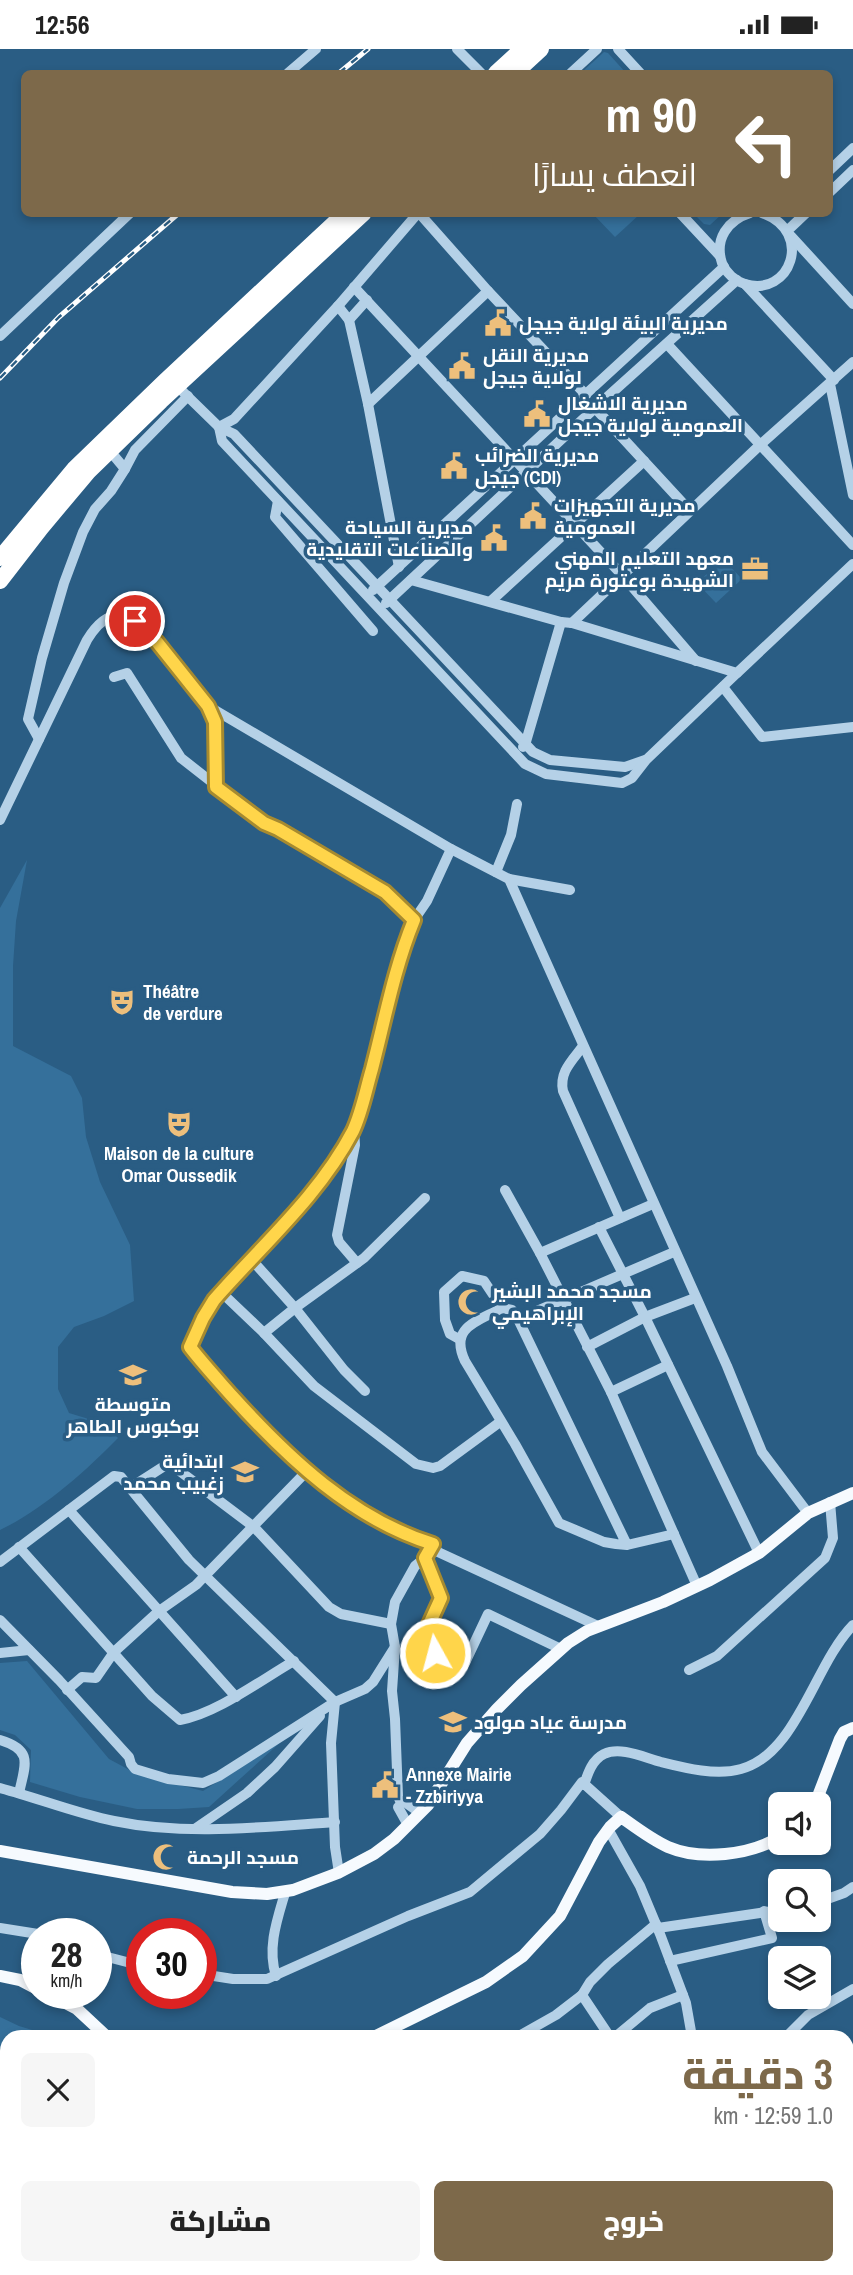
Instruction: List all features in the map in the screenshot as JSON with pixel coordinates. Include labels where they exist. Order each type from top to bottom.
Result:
[{"type":"highway","points":[[499,70],[522,49]]},
{"type":"highway","points":[[517,70],[541,49]]},
{"type":"highway","points":[[0,558],[74,469],[341,217]]},
{"type":"highway","points":[[0,581],[88,472],[183,391],[360,217]]},
{"type":"main road","points":[[0,1851],[224,1892],[285,1893],[339,1873],[374,1854],[420,1813],[444,1782],[467,1743],[521,1685],[561,1649],[587,1631],[663,1602],[759,1553],[808,1513],[853,1493]]},
{"type":"main road","points":[[820,1792],[840,1739],[844,1732],[853,1728]]},
{"type":"main road","points":[[388,2030],[486,1982],[523,1957],[560,1916],[599,1842],[621,1817],[664,1846],[690,1853],[740,1851],[768,1843]]},
{"type":"main road","points":[[0,1976],[21,1981]]},
{"type":"main road","points":[[77,2009],[100,2030]]},
{"type":"street","points":[[292,70],[316,49]]},
{"type":"street","points":[[457,49],[478,70]]},
{"type":"street","points":[[573,70],[597,49]]},
{"type":"street","points":[[618,49],[637,70]]},
{"type":"street","points":[[833,167],[853,148]]},
{"type":"street","points":[[833,189],[853,170]]},
{"type":"street","points":[[0,336],[126,217]]},
{"type":"street","points":[[219,427],[234,419],[415,217]]},
{"type":"street","points":[[423,217],[586,395]]},
{"type":"street","points":[[683,217],[832,382],[853,495]]},
{"type":"street","points":[[722,262],[720,244],[723,233],[739,217]]},
{"type":"street","points":[[775,217],[853,304]]},
{"type":"street","points":[[788,233],[802,217]]},
{"type":"street","points":[[741,282],[754,286],[766,285],[786,270],[792,247],[788,233]]},
{"type":"street","points":[[368,596],[586,395],[722,262]]},
{"type":"street","points":[[380,609],[595,408],[741,282]]},
{"type":"street","points":[[354,287],[622,575],[696,660]]},
{"type":"street","points":[[368,404],[488,291]]},
{"type":"street","points":[[349,320],[367,300]]},
{"type":"street","points":[[338,306],[349,320],[368,404],[395,571]]},
{"type":"street","points":[[667,344],[853,545]]},
{"type":"street","points":[[515,753],[525,745],[567,622],[622,575],[853,362]]},
{"type":"street","points":[[183,391],[219,427],[234,434],[533,752],[550,760],[625,767],[646,760]]},
{"type":"street","points":[[39,739],[28,719],[64,583],[89,519],[166,406]]},
{"type":"street","points":[[595,408],[690,511]]},
{"type":"street","points":[[219,427],[222,441],[525,764],[546,774],[622,783],[632,778],[646,760],[853,564]]},
{"type":"street","points":[[110,451],[125,469]]},
{"type":"street","points":[[491,601],[644,461]]},
{"type":"street","points":[[278,501],[275,517],[373,631]]},
{"type":"street","points":[[365,572],[395,571],[410,582],[567,622],[737,673]]},
{"type":"street","points":[[343,596],[356,583]]},
{"type":"street","points":[[0,820],[92,631],[104,620],[118,615],[127,616],[144,627],[208,706],[215,722],[216,787]]},
{"type":"street","points":[[114,677],[127,673],[181,758],[216,787],[264,823],[385,892],[414,920]]},
{"type":"street","points":[[723,687],[762,737],[853,727]]},
{"type":"street","points":[[208,706],[451,849],[509,879],[570,890]]},
{"type":"street","points":[[496,872],[511,835],[517,804]]},
{"type":"street","points":[[451,849],[427,901],[414,920],[393,979],[354,1129],[305,1200],[221,1292],[206,1313],[190,1347],[252,1418],[335,1494],[407,1536],[433,1544],[438,1552],[598,1626]]},
{"type":"street","points":[[509,879],[727,1366],[762,1452],[808,1513]]},
{"type":"street","points":[[583,1046],[564,1071],[562,1091],[620,1218]]},
{"type":"street","points":[[354,1129],[355,1145],[337,1235],[357,1263]]},
{"type":"street","points":[[505,1190],[611,1392],[697,1586]]},
{"type":"street","points":[[264,1333],[357,1263],[425,1198]]},
{"type":"street","points":[[540,1253],[653,1204]]},
{"type":"street","points":[[599,1227],[759,1553]]},
{"type":"street","points":[[518,1319],[674,1252]]},
{"type":"street","points":[[251,1259],[295,1308],[344,1370],[365,1391]]},
{"type":"street","points":[[502,1308],[484,1281],[462,1276],[444,1292],[445,1320],[458,1334],[460,1351],[559,1523],[604,1542],[628,1545],[674,1534]]},
{"type":"street","points":[[221,1292],[314,1386],[416,1464],[433,1468],[440,1466],[500,1422]]},
{"type":"street","points":[[587,1347],[645,1317],[695,1298]]},
{"type":"street","points":[[458,1334],[502,1308],[512,1310],[628,1545]]},
{"type":"street","points":[[611,1392],[668,1365]]},
{"type":"street","points":[[130,1488],[169,1463],[254,1527],[329,1607],[341,1614],[391,1624]]},
{"type":"street","points":[[68,1690],[82,1677],[96,1678],[114,1652],[159,1611],[196,1585],[307,1471]]},
{"type":"street","points":[[0,1562],[114,1476],[121,1477],[184,1554],[335,1702]]},
{"type":"street","points":[[689,1670],[717,1656],[825,1558],[833,1538],[830,1502]]},
{"type":"street","points":[[69,1510],[236,1697]]},
{"type":"street","points":[[420,1813],[400,1801],[398,1796],[391,1624],[395,1602],[415,1566],[425,1558],[433,1544]]},
{"type":"street","points":[[19,1547],[152,1696],[180,1720],[197,1716],[236,1697],[294,1661]]},
{"type":"street","points":[[425,1558],[441,1598],[427,1629],[435,1653],[463,1667],[488,1614],[561,1649]]},
{"type":"street","points":[[0,1619],[129,1757],[135,1769],[168,1780],[203,1783],[219,1776],[335,1702],[365,1689],[373,1682],[394,1647]]},
{"type":"street","points":[[584,1784],[595,1761],[614,1751],[679,1766],[724,1772],[761,1761],[773,1752],[783,1738],[832,1652],[853,1625]]},
{"type":"street","points":[[0,1653],[29,1650]]},
{"type":"street","points":[[335,1702],[331,1743],[335,1847],[339,1873]]},
{"type":"street","points":[[196,1828],[247,1794],[335,1702]]},
{"type":"street","points":[[0,1740],[13,1744],[23,1752],[26,1761],[19,1793]]},
{"type":"street","points":[[217,1976],[258,1980],[276,1976],[408,1916],[470,1892],[540,1834],[582,1782],[621,1817]]},
{"type":"street","points":[[0,1788],[115,1821],[169,1829],[251,1828],[335,1822]]},
{"type":"street","points":[[398,1807],[408,1825]]},
{"type":"street","points":[[608,1829],[640,1886],[657,1926],[683,1995],[691,2030]]},
{"type":"street","points":[[831,1898],[853,1887]]},
{"type":"street","points":[[276,1976],[271,1961],[285,1893]]},
{"type":"street","points":[[670,1961],[772,1938],[764,1912]]},
{"type":"street","points":[[529,2030],[556,2015],[582,1995],[590,1982],[608,1964],[657,1926],[768,1912]]},
{"type":"street","points":[[0,1928],[21,1931]]},
{"type":"street","points":[[793,2030],[808,2015],[853,1989]]},
{"type":"street","points":[[582,1995],[608,2030]]},
{"type":"street","points":[[622,2030],[650,2008],[683,1995]]},
{"type":"shaded area","points":[[604,52],[623,70],[584,70]]},
{"type":"shaded area","points":[[596,217],[637,217],[615,237]]},
{"type":"shaded area","points":[[697,217],[719,217],[710,225],[704,224]]},
{"type":"shaded area","points":[[723,559],[742,579],[716,603],[697,583]]},
{"type":"shaded area","points":[[27,860],[16,921],[13,1046],[71,1076],[82,1098],[86,1137],[100,1182],[130,1245],[134,1301],[74,1327],[58,1347],[58,1389],[69,1413],[105,1424],[118,1438],[63,1489],[32,1512],[0,1530],[0,908]]},
{"type":"shaded area","points":[[27,1661],[109,1759],[137,1774],[203,1791],[284,1739],[209,1807],[137,1809],[80,1797],[30,1782],[31,1750],[15,1735],[0,1730],[0,1663]]},
{"type":"shaded area","points":[[0,2017],[32,2030],[0,2030]]},
{"type":"railway","points":[[343,70],[368,49]]},
{"type":"railway","points":[[0,378],[59,317],[174,217]]},
{"type":"place","name":"مديرية البيئة لولاية جيجل","points":[[498,323]]},
{"type":"place","name":"مديرية النقل لولاية جيجل","points":[[462,366]]},
{"type":"place","name":"مديرية الاشغال العمومية لولاية جيجل","points":[[537,414]]},
{"type":"place","name":"مديرية الضرائب جيجل (CDI)","points":[[454,466]]},
{"type":"place","name":"مديرية التجهيزات العمومية","points":[[533,516]]},
{"type":"place","name":"مديرية السياحة والصناعات التقليدية","points":[[494,538]]},
{"type":"place","name":"معهد التعليم المهني الشهيدة بوعتورة مريم","points":[[755,569]]},
{"type":"place","name":"Théâtre de verdure","points":[[122,1002]]},
{"type":"place","name":"Maison de la culture Omar Oussedik","points":[[179,1124]]},
{"type":"place","name":"مسجد محمد البشير الإبراهيمي","points":[[471,1302]]},
{"type":"place","name":"متوسطة بوكبوس الطاهر","points":[[133,1375]]},
{"type":"place","name":"ابتدائية زغبيب محمد","points":[[245,1472]]},
{"type":"place","name":"مدرسة عياد مولود","points":[[453,1722]]},
{"type":"place","name":"Annexe Mairie - Zzbiriyya","points":[[385,1785]]},
{"type":"place","name":"مسجد الرحمة","points":[[166,1857]]},
{"type":"route","points":[[135,621],[157,642],[208,706],[215,722],[216,787],[264,823],[385,892],[414,920],[393,979],[354,1129],[305,1200],[214,1300],[190,1347],[252,1418],[330,1490],[361,1511],[407,1536],[433,1544],[425,1558],[441,1598],[427,1629],[435,1653]]}]
